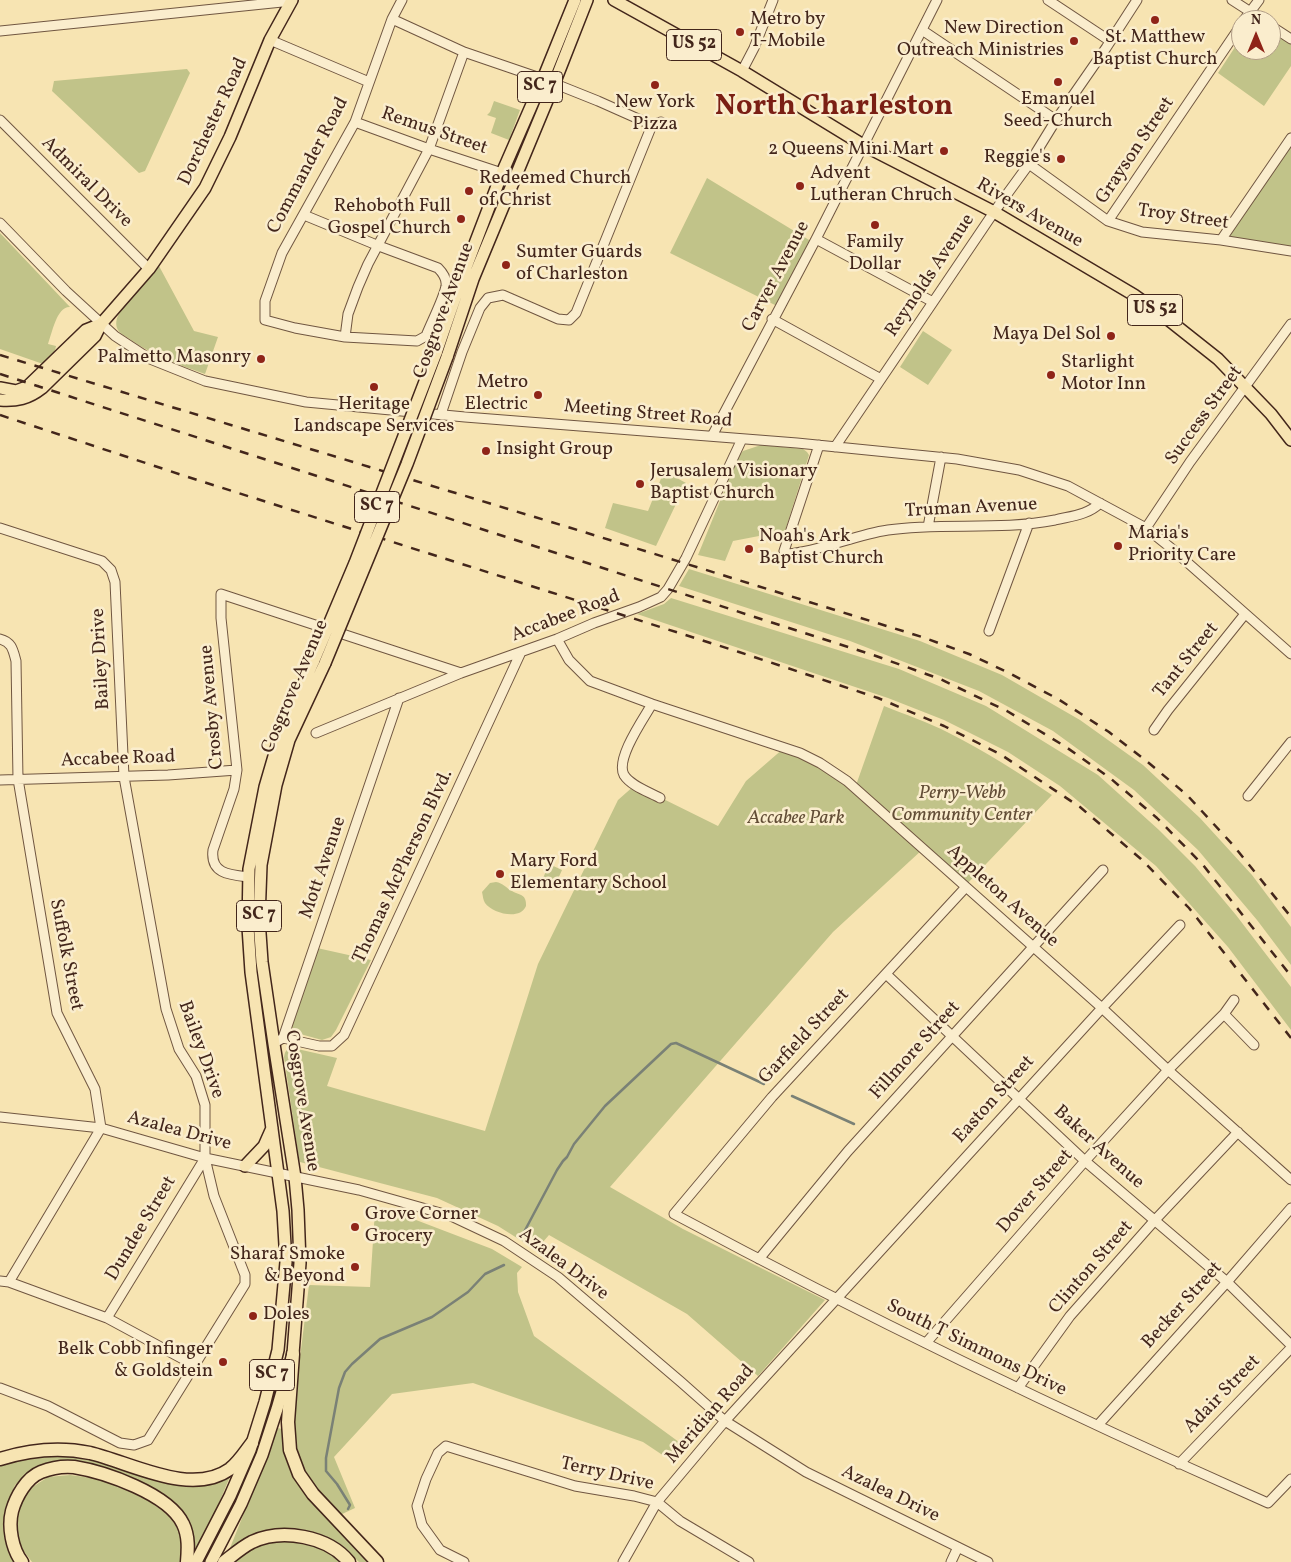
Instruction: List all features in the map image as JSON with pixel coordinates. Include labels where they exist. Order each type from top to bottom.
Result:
[{"type":"highway","points":[[293,1354],[288,1422],[290,1450],[299,1474],[314,1494],[377,1562]]},
{"type":"highway","points":[[0,1459],[59,1449],[89,1453],[177,1479],[199,1480],[218,1476],[230,1468],[252,1443]]},
{"type":"highway","points":[[22,1562],[16,1555],[10,1518],[15,1500],[25,1485],[38,1473],[55,1468],[73,1467],[94,1472],[150,1493],[172,1509],[183,1524],[188,1545],[187,1562]]},
{"type":"highway","points":[[224,1562],[253,1542],[271,1536],[314,1538],[332,1547],[349,1562]]},
{"type":"main road","name":"Cosgrove Avenue","points":[[211,1562],[241,1504],[262,1455],[293,1354],[300,1263],[295,1177],[278,1041],[262,962],[259,920],[261,865],[276,785],[289,740],[320,661],[406,464],[441,355],[463,275],[502,173],[575,0]]},
{"type":"main road","name":"Cosgrove Avenue","points":[[441,355],[587,0]]},
{"type":"main road","name":"Rivers Avenue","points":[[614,0],[742,71],[862,145],[994,212],[1134,295],[1165,317],[1218,360],[1272,414],[1291,440]]},
{"type":"main road","name":"Dorchester Road","points":[[0,400],[17,401],[34,394],[95,336],[101,324],[149,269],[205,188],[230,137],[270,40],[292,1]]},
{"type":"main road","name":"Dorchester Road","points":[[0,388],[16,392],[27,387],[86,330],[101,324]]},
{"type":"main road","name":"Cosgrove Avenue","points":[[196,1562],[230,1496],[252,1443],[278,1350],[286,1262],[283,1211],[251,972],[248,927],[249,877],[264,787],[279,739],[320,661]]},
{"type":"main road","points":[[244,1166],[264,1146],[272,1126]]},
{"type":"street","name":"Commander Road","points":[[345,337],[295,328],[265,320],[265,301],[282,253],[355,122],[392,19],[402,0]]},
{"type":"street","points":[[742,71],[754,48],[773,0]]},
{"type":"street","name":"Carver Avenue","points":[[712,436],[772,319],[816,239],[937,0]]},
{"type":"street","points":[[1048,0],[1110,41]]},
{"type":"street","name":"Reynolds Avenue","points":[[835,447],[994,212],[1029,164],[1056,120],[1137,0]]},
{"type":"street","points":[[1232,0],[1247,10]]},
{"type":"street","points":[[1,32],[292,1]]},
{"type":"street","points":[[392,19],[464,52],[543,79],[657,124],[576,313],[569,320],[558,319],[503,295],[488,298],[480,308],[462,352],[441,414]]},
{"type":"street","points":[[922,30],[1056,120]]},
{"type":"street","name":"Remus Street","points":[[270,40],[369,82]]},
{"type":"street","name":"Grayson Street","points":[[1108,221],[1231,40]]},
{"type":"street","points":[[304,215],[379,246],[438,268],[442,272],[446,285],[426,336],[418,342],[345,337],[348,314],[358,287],[368,264],[379,246],[429,149],[464,52]]},
{"type":"street","name":"Admiral Drive","points":[[0,120],[149,269]]},
{"type":"street","name":"Remus Street","points":[[355,122],[502,173]]},
{"type":"street","points":[[1221,240],[1291,138]]},
{"type":"street","name":"Troy Street","points":[[1029,164],[1108,221],[1142,232],[1221,240],[1291,251]]},
{"type":"street","name":"Meeting Street Road","points":[[0,223],[66,291],[115,336],[150,360],[205,381],[306,402],[941,457],[1019,470],[1068,486],[1146,528],[1291,654]]},
{"type":"street","points":[[816,239],[933,302]]},
{"type":"street","points":[[772,319],[881,379]]},
{"type":"street","name":"Success Street","points":[[1146,528],[1190,462],[1291,324]]},
{"type":"street","name":"Accabee Road","points":[[316,733],[461,673],[557,639],[661,597],[668,589],[686,558],[742,439]]},
{"type":"street","name":"Truman Avenue","points":[[819,445],[784,551],[788,554],[796,554],[886,531],[1048,521],[1089,512],[1100,503]]},
{"type":"street","points":[[928,527],[941,457]]},
{"type":"street","points":[[989,630],[1029,523]]},
{"type":"street","name":"Bailey Drive","points":[[0,528],[102,562],[111,570],[115,582],[124,777],[166,1009],[180,1049],[196,1076],[205,1105],[205,1158],[214,1196],[245,1275],[245,1284],[148,1440],[134,1445],[120,1443],[48,1406],[0,1388]]},
{"type":"street","name":"Crosby Avenue","points":[[249,877],[233,875],[218,870],[212,856],[234,789],[237,770],[221,618],[221,594],[461,673]]},
{"type":"street","name":"Tant Street","points":[[1154,730],[1245,614]]},
{"type":"street","name":"Suffolk Street","points":[[0,639],[6,641],[13,648],[16,661],[18,779],[57,1013],[94,1089],[101,1128]]},
{"type":"street","name":"Appleton Avenue","points":[[557,639],[569,660],[590,680],[652,704],[800,753],[820,763],[847,781],[1102,1008],[1291,1180]]},
{"type":"street","name":"Thomas McPherson Blvd.","points":[[278,1041],[332,1046],[344,1035],[521,652]]},
{"type":"street","name":"Mott Avenue","points":[[278,1041],[398,698]]},
{"type":"street","points":[[652,704],[624,756],[623,768],[624,774],[635,784],[660,798]]},
{"type":"street","points":[[1248,796],[1291,742]]},
{"type":"street","name":"Accabee Road","points":[[0,780],[168,776],[237,770]]},
{"type":"street","name":"Fillmore Street","points":[[759,1259],[848,1151],[1103,870]]},
{"type":"street","name":"Garfield Street","points":[[674,1214],[772,1097],[966,887]]},
{"type":"street","name":"Easton Street","points":[[836,1299],[1180,925]]},
{"type":"street","name":"Baker Avenue","points":[[886,974],[1085,1161],[1227,1282],[1291,1347]]},
{"type":"street","name":"Dover Street","points":[[926,1343],[1085,1161],[1168,1070],[1224,1014],[1234,1000]]},
{"type":"street","points":[[1224,1014],[1254,1045]]},
{"type":"street","name":"Azalea Drive","points":[[0,1117],[101,1128],[205,1158],[359,1190],[451,1216],[504,1241],[558,1277],[725,1421],[806,1472],[988,1562]]},
{"type":"street","points":[[101,1128],[4,1281],[107,1318],[194,1366]]},
{"type":"street","name":"Clinton Street","points":[[1018,1388],[1070,1316],[1155,1220],[1238,1132]]},
{"type":"street","name":"Dundee Street","points":[[107,1318],[205,1158]]},
{"type":"street","name":"Becker Street","points":[[1098,1425],[1291,1208]]},
{"type":"street","name":"South T Simmons Drive","points":[[674,1214],[836,1299],[1018,1388],[1179,1464],[1268,1503],[1291,1479]]},
{"type":"street","name":"Meridian Road","points":[[623,1562],[657,1502],[725,1421],[836,1299]]},
{"type":"street","name":"Adair Street","points":[[1179,1464],[1291,1347]]},
{"type":"street","name":"Terry Drive","points":[[464,1562],[440,1550],[422,1525],[418,1506],[423,1488],[438,1453],[446,1446],[575,1486],[657,1502],[680,1521],[748,1562]]},
{"type":"street","points":[[951,1562],[958,1546]]},
{"type":"green space","points":[[1281,38],[1291,44],[1291,66],[1264,106],[1218,73],[1231,53],[1231,60],[1281,60]]},
{"type":"green space","points":[[187,69],[190,73],[145,171],[139,173],[52,91],[54,81]]},
{"type":"green space","points":[[494,101],[520,110],[509,140],[491,133],[496,118],[487,115]]},
{"type":"green space","points":[[1291,139],[1291,251],[1221,239]]},
{"type":"green space","points":[[707,178],[814,243],[779,307],[670,253]]},
{"type":"green space","points":[[0,233],[70,307],[65,308],[58,315],[48,344],[56,346],[51,356],[43,364],[0,349]]},
{"type":"green space","points":[[159,266],[194,331],[218,337],[205,374],[176,364],[149,351],[122,334],[117,328],[116,321],[120,312]]},
{"type":"green space","points":[[923,331],[952,350],[928,385],[900,367]]},
{"type":"green space","points":[[761,445],[803,449],[809,455],[785,531],[733,541],[725,561],[698,555],[738,457],[743,451]]},
{"type":"green space","points":[[664,471],[686,483],[656,546],[605,528],[613,503],[648,511]]},
{"type":"green space","points":[[689,569],[920,641],[1002,675],[1080,720],[1143,765],[1200,818],[1252,875],[1291,927],[1291,965],[1257,920],[1198,850],[1134,790],[1053,731],[979,691],[850,641],[679,586]]},
{"type":"green space","points":[[671,598],[899,669],[986,706],[1098,775],[1159,830],[1195,866],[1236,915],[1291,987],[1291,1030],[1228,947],[1156,866],[1060,786],[1008,752],[944,720],[888,698],[637,614],[664,604]]},
{"type":"green space","points":[[884,706],[933,725],[962,740],[1002,762],[1052,795],[965,886],[923,849],[833,932],[610,1187],[683,1229],[825,1300],[758,1376],[687,1314],[549,1235],[536,1250],[498,1226],[437,1198],[300,1162],[284,1057],[288,1049],[293,1048],[337,1058],[327,1086],[485,1131],[538,964],[618,800],[635,785],[718,826],[746,781],[784,748],[855,788]]},
{"type":"green space","points":[[549,864],[562,870],[553,890],[541,883]]},
{"type":"green space","points":[[496,882],[524,897],[526,906],[523,911],[506,914],[494,910],[485,903],[482,892],[490,883]]},
{"type":"green space","points":[[317,948],[371,960],[336,1030],[331,1037],[322,1040],[293,1032],[292,1026]]},
{"type":"green space","points":[[375,1210],[416,1220],[492,1249],[522,1267],[517,1273],[518,1292],[534,1336],[683,1445],[670,1460],[643,1442],[473,1383],[392,1394],[334,1457],[355,1508],[340,1515],[308,1479],[297,1457],[292,1422],[309,1285],[370,1287]]},
{"type":"green space","points":[[278,1428],[282,1429],[285,1457],[292,1476],[305,1493],[369,1562],[359,1562],[339,1544],[319,1535],[258,1534],[230,1548]]},
{"type":"green space","points":[[56,1455],[102,1461],[165,1482],[190,1487],[217,1482],[231,1474],[214,1515],[195,1549],[192,1548],[187,1521],[115,1472],[32,1471],[15,1485],[5,1510],[3,1526],[5,1541],[18,1562],[0,1562],[0,1464],[16,1459]]},
{"type":"green space","points":[[70,1475],[112,1482],[156,1506],[172,1520],[177,1528],[183,1549],[183,1562],[32,1562],[22,1549],[16,1534],[18,1503],[28,1490],[48,1477]]},
{"type":"green space","points":[[289,1541],[321,1548],[342,1562],[231,1562],[237,1556],[264,1544]]},
{"type":"waterway","points":[[523,1234],[557,1170],[574,1144],[605,1106],[671,1044],[676,1043],[764,1084]]},
{"type":"waterway","points":[[792,1096],[854,1124]]},
{"type":"waterway","points":[[348,1509],[350,1505],[326,1471],[326,1458],[339,1388],[345,1372],[380,1339],[432,1317],[468,1292],[485,1274],[504,1265]]},
{"type":"railway","points":[[0,355],[571,528],[922,637],[969,654],[1058,699],[1109,732],[1144,759],[1187,795],[1233,845],[1291,917]]},
{"type":"railway","points":[[0,374],[876,656],[940,679],[1007,711],[1066,747],[1110,778],[1157,818],[1203,865],[1291,976]]},
{"type":"railway","points":[[0,415],[188,477],[739,652],[878,698],[944,726],[1000,754],[1080,807],[1141,859],[1189,908],[1291,1038]]},
{"type":"place","name":"St. Matthew Baptist Church","points":[[1155,20]]},
{"type":"place","name":"Metro by T-Mobile","points":[[740,32]]},
{"type":"place","name":"New Direction Outreach Ministries","points":[[1074,41]]},
{"type":"place","name":"Emanuel Seed-Church","points":[[1058,82]]},
{"type":"place","name":"New York Pizza","points":[[655,85]]},
{"type":"place","name":"2 Queens Mini Mart","points":[[944,151]]},
{"type":"place","name":"Reggie's","points":[[1061,159]]},
{"type":"place","name":"Advent Lutheran Chruch","points":[[800,186]]},
{"type":"place","name":"Redeemed Church of Christ","points":[[469,191]]},
{"type":"place","name":"Rehoboth Full Gospel Church","points":[[461,219]]},
{"type":"place","name":"Family Dollar","points":[[875,225]]},
{"type":"place","name":"Sumter Guards of Charleston","points":[[506,265]]},
{"type":"place","name":"Maya Del Sol","points":[[1111,336]]},
{"type":"place","name":"Palmetto Masonry","points":[[261,359]]},
{"type":"place","name":"Starlight Motor Inn","points":[[1051,375]]},
{"type":"place","name":"Heritage Landscape Services","points":[[374,387]]},
{"type":"place","name":"Metro Electric","points":[[538,395]]},
{"type":"place","name":"Insight Group","points":[[486,451]]},
{"type":"place","name":"Jerusalem Visionary Baptist Church","points":[[640,484]]},
{"type":"place","name":"Maria's Priority Care","points":[[1118,546]]},
{"type":"place","name":"Noah's Ark Baptist Church","points":[[749,549]]},
{"type":"place","name":"Mary Ford Elementary School","points":[[500,874]]},
{"type":"place","name":"Grove Corner Grocery","points":[[355,1227]]},
{"type":"place","name":"Sharaf Smoke & Beyond","points":[[355,1267]]},
{"type":"place","name":"Doles","points":[[253,1316]]},
{"type":"place","name":"Belk Cobb Infinger & Goldstein","points":[[223,1362]]},
{"type":"district","name":"North Charleston","points":[[834,109]]},
{"type":"park label","name":"Perry-Webb Community Center","points":[[962,806]]},
{"type":"park label","name":"Accabee Park","points":[[796,820]]}]
